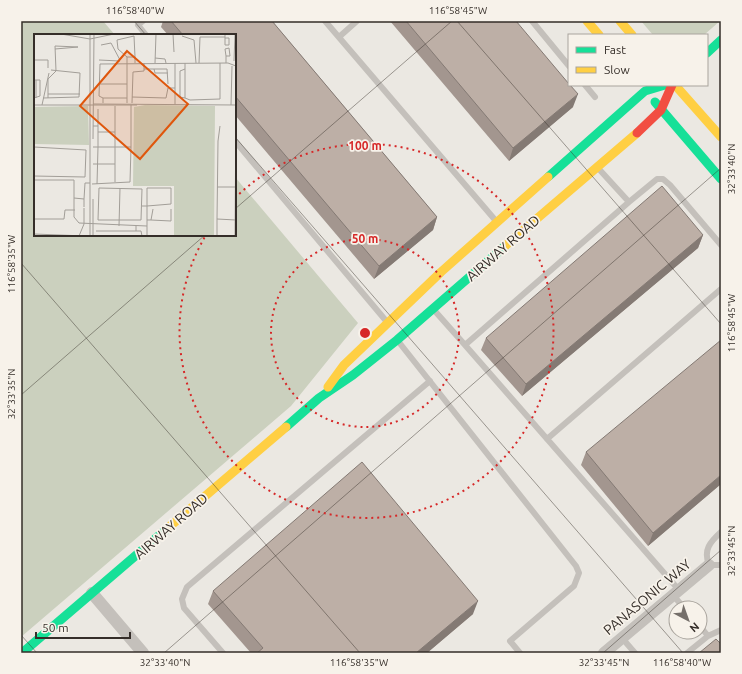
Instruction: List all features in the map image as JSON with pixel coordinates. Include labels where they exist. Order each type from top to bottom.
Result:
[{"type":"street","points":[[587,21],[598,34]]},
{"type":"street","points":[[620,21],[631,34]]},
{"type":"street","points":[[708,52],[721,40]]},
{"type":"street","name":"AIRWAY ROAD","points":[[319,398],[344,365],[387,322],[441,272],[498,222],[643,88],[658,86]]},
{"type":"street","name":"AIRWAY ROAD","points":[[22,653],[319,398],[353,375],[397,340],[640,130],[661,110],[672,86]]},
{"type":"street","points":[[676,86],[721,137]]},
{"type":"street","points":[[643,88],[721,179]]},
{"type":"street","name":"PANASONIC WAY","points":[[604,653],[676,593],[715,565]]},
{"type":"street","points":[[92,594],[143,653]]},
{"type":"lane","points":[[325,21],[498,222]]},
{"type":"lane","points":[[339,37],[357,21]]},
{"type":"lane","points":[[532,21],[568,65]]},
{"type":"lane","points":[[138,22],[145,34]]},
{"type":"lane","points":[[586,86],[595,97]]},
{"type":"lane","points":[[236,142],[387,322]]},
{"type":"lane","points":[[597,167],[629,202]]},
{"type":"lane","points":[[465,345],[657,179],[663,179],[670,185],[721,245]]},
{"type":"lane","points":[[547,439],[721,289]]},
{"type":"lane","points":[[433,309],[547,439],[676,593],[680,600]]},
{"type":"lane","points":[[397,340],[576,566],[579,573],[574,586],[510,641],[520,653]]},
{"type":"lane","points":[[223,653],[184,608],[182,599],[187,587],[430,381]]},
{"type":"lane","points":[[715,565],[706,557],[708,547],[714,538],[721,532]]},
{"type":"lane","points":[[708,636],[721,630]]},
{"type":"lane","points":[[622,638],[635,653]]},
{"type":"lane","points":[[687,653],[703,640]]},
{"type":"green space","points":[[21,21],[103,21],[114,34],[34,34],[34,236],[236,236],[236,178],[358,323],[291,406],[21,637]]},
{"type":"green space","points":[[641,21],[720,21],[705,34],[652,34]]},
{"type":"building","points":[[171,21],[272,21],[437,217],[379,266],[236,97],[236,34],[182,34]]},
{"type":"building","points":[[406,21],[516,21],[568,83],[568,86],[571,86],[578,94],[513,148]]},
{"type":"building","points":[[662,186],[703,235],[526,384],[486,338]]},
{"type":"building","points":[[721,340],[721,475],[653,533],[586,452]]},
{"type":"building","points":[[362,462],[478,601],[416,653],[257,653],[263,648],[213,591]]},
{"type":"building","points":[[716,639],[721,644],[721,653],[699,653]]},
{"type":"traffic: fast","points":[[708,52],[721,40]]},
{"type":"traffic: fast","points":[[548,177],[645,91],[662,86]]},
{"type":"traffic: fast","points":[[655,102],[721,179]]},
{"type":"traffic: fast","points":[[286,427],[319,398],[353,375],[397,340],[505,246]]},
{"type":"traffic: fast","points":[[22,653],[169,527]]},
{"type":"traffic: slow","points":[[587,21],[598,34]]},
{"type":"traffic: slow","points":[[620,21],[631,34]]},
{"type":"traffic: slow","points":[[676,86],[721,137]]},
{"type":"traffic: slow","points":[[505,246],[637,133]]},
{"type":"traffic: slow","points":[[328,387],[344,365],[441,272],[548,177]]},
{"type":"traffic: slow","points":[[169,527],[286,427]]},
{"type":"traffic: jam","points":[[637,133],[661,110],[672,86]]}]
